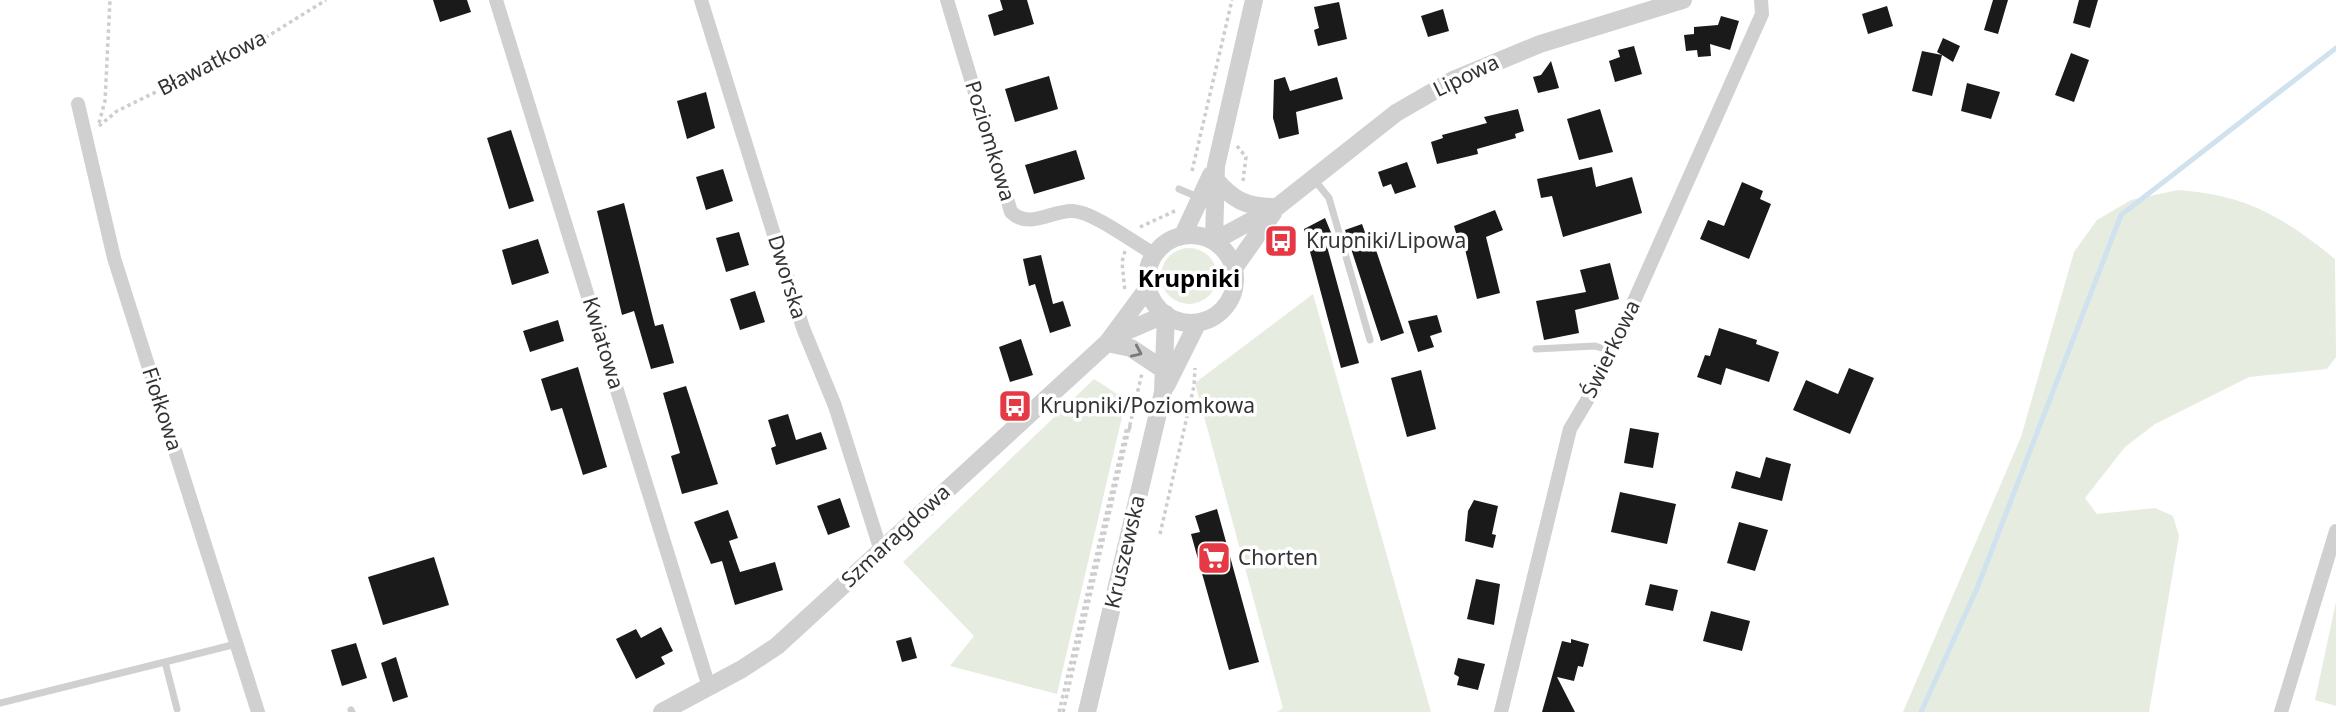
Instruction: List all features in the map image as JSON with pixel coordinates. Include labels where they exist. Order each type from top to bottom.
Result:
[{"type":"street","name":"Kwiatowa","points":[[496,0],[709,687]]},
{"type":"street","name":"Dworska","points":[[701,0],[803,328],[835,406],[881,551]]},
{"type":"street","name":"Poziomkowa","points":[[947,0],[1011,212],[1017,217],[1031,220],[1071,211],[1086,214],[1154,254]]},
{"type":"street","points":[[1214,241],[1215,172],[1254,0]]},
{"type":"street","name":"Lipowa","points":[[1214,241],[1277,207],[1396,113],[1453,80],[1540,44],[1684,0]]},
{"type":"street","name":"Świerkowa","points":[[1501,712],[1570,429],[1612,352],[1762,15],[1762,0]]},
{"type":"street","name":"Fiołkowa","points":[[78,104],[114,258],[258,712]]},
{"type":"street","points":[[1183,235],[1189,193],[1215,172]]},
{"type":"street","points":[[1215,172],[1239,202],[1253,207],[1277,207]]},
{"type":"street","name":"Lipowa","points":[[1234,268],[1277,207]]},
{"type":"street","points":[[1197,324],[1179,322],[1156,306],[1147,289],[1147,270],[1154,254],[1170,240],[1196,234],[1214,241],[1227,252],[1234,268]]},
{"type":"street","name":"Kruszewska","points":[[1163,392],[1197,324],[1224,308],[1235,286],[1234,268]]},
{"type":"street","name":"Szmaragdowa","points":[[666,711],[777,646],[1110,340],[1147,289]]},
{"type":"street","name":"Szmaragdowa","points":[[1110,340],[1166,314]]},
{"type":"street","name":"Kruszewska","points":[[1087,712],[1163,392],[1166,314]]},
{"type":"street","points":[[1110,340],[1131,348],[1164,369]]},
{"type":"street","points":[[2281,712],[2336,531]]},
{"type":"lane","points":[[1313,178],[1329,198],[1370,340]]},
{"type":"lane","points":[[1536,349],[1595,346],[1612,352]]},
{"type":"lane","points":[[0,703],[236,645]]},
{"type":"lane","points":[[165,662],[177,709]]},
{"type":"path","name":"Bławatkowa","points":[[110,0],[105,101],[98,127],[117,111],[260,41],[326,0]]},
{"type":"path","points":[[1134,233],[1149,221],[1178,209],[1189,193],[1232,0]]},
{"type":"path","points":[[1233,140],[1246,157],[1242,190]]},
{"type":"path","points":[[1125,248],[1122,272],[1128,304]]},
{"type":"path","points":[[1160,534],[1194,386],[1193,362]]},
{"type":"path","points":[[1061,712],[1127,427],[1131,427],[1144,365]]},
{"type":"shaded area","points":[[2178,190],[2224,197],[2263,211],[2298,231],[2335,259],[2336,357],[2327,369],[2249,377],[2155,424],[2125,447],[2085,498],[2097,514],[2155,508],[2173,516],[2179,536],[2149,712],[1903,712],[2021,437],[2074,252],[2097,220],[2131,200]]},
{"type":"shaded area","points":[[1183,248],[1195,248],[1205,252],[1213,260],[1217,276],[1213,292],[1205,300],[1195,304],[1183,304],[1173,300],[1165,292],[1161,282],[1161,270],[1165,260],[1173,252]]},
{"type":"shaded area","points":[[1313,294],[1431,712],[1277,712],[1283,708],[1195,383]]},
{"type":"shaded area","points":[[1094,379],[1126,400],[1057,694],[950,666],[974,636],[903,562]]},
{"type":"shaded area","points":[[2336,602],[2336,706],[2315,700]]},
{"type":"building","points":[[433,0],[467,0],[471,12],[440,22]]},
{"type":"building","points":[[1000,0],[1027,0],[1034,24],[994,36],[988,15],[1003,10]]},
{"type":"building","points":[[1993,0],[2008,0],[1998,34],[1984,30]]},
{"type":"building","points":[[2079,0],[2098,0],[2090,28],[2073,23]]},
{"type":"building","points":[[1339,2],[1347,39],[1318,46],[1314,30],[1319,28],[1314,7]]},
{"type":"building","points":[[1887,6],[1893,26],[1868,34],[1862,14]]},
{"type":"building","points":[[1443,9],[1449,31],[1428,37],[1421,16]]},
{"type":"building","points":[[1721,16],[1739,21],[1730,50],[1710,44],[1711,56],[1698,57],[1697,50],[1686,51],[1684,35],[1694,34],[1694,27],[1718,25]]},
{"type":"building","points":[[1943,38],[1960,46],[1953,62],[1937,52]]},
{"type":"building","points":[[1634,46],[1642,74],[1615,82],[1609,61],[1620,57],[1618,50]]},
{"type":"building","points":[[1922,51],[1942,55],[1932,96],[1912,91]]},
{"type":"building","points":[[2071,53],[2089,60],[2074,102],[2055,95]]},
{"type":"building","points":[[1551,61],[1559,88],[1538,93],[1533,77],[1541,75]]},
{"type":"building","points":[[1049,76],[1058,109],[1015,122],[1005,89]]},
{"type":"building","points":[[1285,77],[1290,91],[1337,77],[1343,99],[1296,112],[1299,134],[1279,139],[1273,118],[1274,80]]},
{"type":"building","points":[[1967,83],[2000,92],[1991,119],[1961,111]]},
{"type":"building","points":[[706,92],[715,128],[687,139],[677,101]]},
{"type":"building","points":[[1518,109],[1524,131],[1515,134],[1516,138],[1477,149],[1478,154],[1437,164],[1431,142],[1443,138],[1442,135],[1487,123],[1484,117]]},
{"type":"building","points":[[1600,109],[1613,152],[1579,160],[1567,119]]},
{"type":"building","points":[[511,130],[534,201],[509,209],[487,138]]},
{"type":"building","points":[[1076,150],[1085,179],[1034,194],[1025,165]]},
{"type":"building","points":[[1407,162],[1416,187],[1395,194],[1391,184],[1383,187],[1378,172]]},
{"type":"building","points":[[1592,167],[1596,187],[1632,177],[1642,213],[1563,237],[1552,196],[1541,198],[1537,179]]},
{"type":"building","points":[[723,169],[733,201],[706,210],[696,177]]},
{"type":"building","points":[[1742,182],[1763,191],[1760,199],[1771,204],[1749,259],[1700,239],[1708,220],[1724,226]]},
{"type":"building","points":[[624,203],[655,326],[663,324],[674,363],[651,369],[634,311],[622,315],[597,211]]},
{"type":"building","points":[[1495,210],[1503,230],[1486,237],[1500,293],[1477,299],[1464,245],[1460,247],[1454,226]]},
{"type":"building","points":[[1325,218],[1337,247],[1328,250],[1359,363],[1341,368],[1304,229]]},
{"type":"building","points":[[1362,224],[1372,252],[1376,250],[1404,333],[1381,341],[1345,230]]},
{"type":"building","points":[[739,232],[749,265],[726,272],[716,238]]},
{"type":"building","points":[[538,239],[549,273],[512,285],[502,250]]},
{"type":"building","points":[[1041,255],[1053,304],[1063,301],[1071,326],[1050,333],[1035,284],[1029,286],[1023,259]]},
{"type":"building","points":[[1610,263],[1619,299],[1575,310],[1579,333],[1544,340],[1536,301],[1586,292],[1580,270]]},
{"type":"building","points":[[755,291],[765,322],[740,330],[730,299]]},
{"type":"building","points":[[1437,315],[1442,332],[1430,336],[1434,347],[1418,352],[1408,321]]},
{"type":"building","points":[[558,320],[564,341],[530,352],[523,331]]},
{"type":"building","points":[[1719,328],[1757,340],[1756,344],[1779,352],[1769,382],[1726,368],[1721,385],[1697,377],[1705,355],[1710,356]]},
{"type":"building","points":[[1021,339],[1033,375],[1010,382],[999,347]]},
{"type":"building","points":[[578,367],[607,467],[583,475],[562,408],[551,411],[541,379]]},
{"type":"building","points":[[1849,368],[1874,378],[1850,434],[1793,410],[1806,380],[1838,394]]},
{"type":"building","points":[[1421,370],[1436,429],[1407,437],[1391,378]]},
{"type":"building","points":[[686,386],[718,484],[682,494],[671,456],[680,453],[663,393]]},
{"type":"building","points":[[788,414],[796,440],[821,432],[827,449],[776,465],[771,448],[776,446],[768,420]]},
{"type":"building","points":[[1630,428],[1659,433],[1653,468],[1624,463]]},
{"type":"building","points":[[1766,457],[1791,464],[1782,501],[1731,488],[1736,471],[1760,478]]},
{"type":"building","points":[[1620,492],[1676,504],[1667,544],[1611,532]]},
{"type":"building","points":[[840,498],[850,527],[828,535],[817,506]]},
{"type":"building","points":[[1474,500],[1498,506],[1492,534],[1496,535],[1493,548],[1465,541],[1468,511]]},
{"type":"building","points":[[1217,509],[1259,662],[1229,670],[1191,534],[1200,532],[1195,516]]},
{"type":"building","points":[[728,510],[738,538],[729,541],[740,572],[775,562],[783,590],[735,605],[722,561],[711,564],[694,522]]},
{"type":"building","points":[[1739,522],[1768,530],[1755,571],[1727,563]]},
{"type":"building","points":[[434,557],[449,605],[383,625],[368,577]]},
{"type":"building","points":[[1476,579],[1500,584],[1494,625],[1467,619]]},
{"type":"building","points":[[1650,584],[1678,590],[1673,611],[1645,605]]},
{"type":"building","points":[[1711,611],[1750,621],[1742,651],[1703,641]]},
{"type":"building","points":[[661,627],[673,651],[661,657],[665,664],[636,679],[616,639],[636,629],[641,638]]},
{"type":"building","points":[[911,637],[917,658],[902,662],[896,641]]},
{"type":"building","points":[[1571,639],[1589,644],[1583,667],[1578,666],[1574,681],[1557,677],[1575,712],[1542,712],[1562,641],[1571,643]]},
{"type":"building","points":[[356,643],[367,678],[342,686],[331,650]]},
{"type":"building","points":[[396,657],[408,697],[393,702],[381,663]]},
{"type":"building","points":[[1458,658],[1485,664],[1478,690],[1457,685],[1459,677],[1454,674]]},
{"type":"waterway","points":[[1921,712],[1978,586],[2121,215],[2336,48]]},
{"type":"place","name":"Krupniki/Lipowa","points":[[1281,241]]},
{"type":"place","name":"Krupniki/Poziomkowa","points":[[1015,406]]},
{"type":"place","name":"Chorten","points":[[1214,558]]},
{"type":"district","name":"Krupniki","points":[[1189,279]]}]
